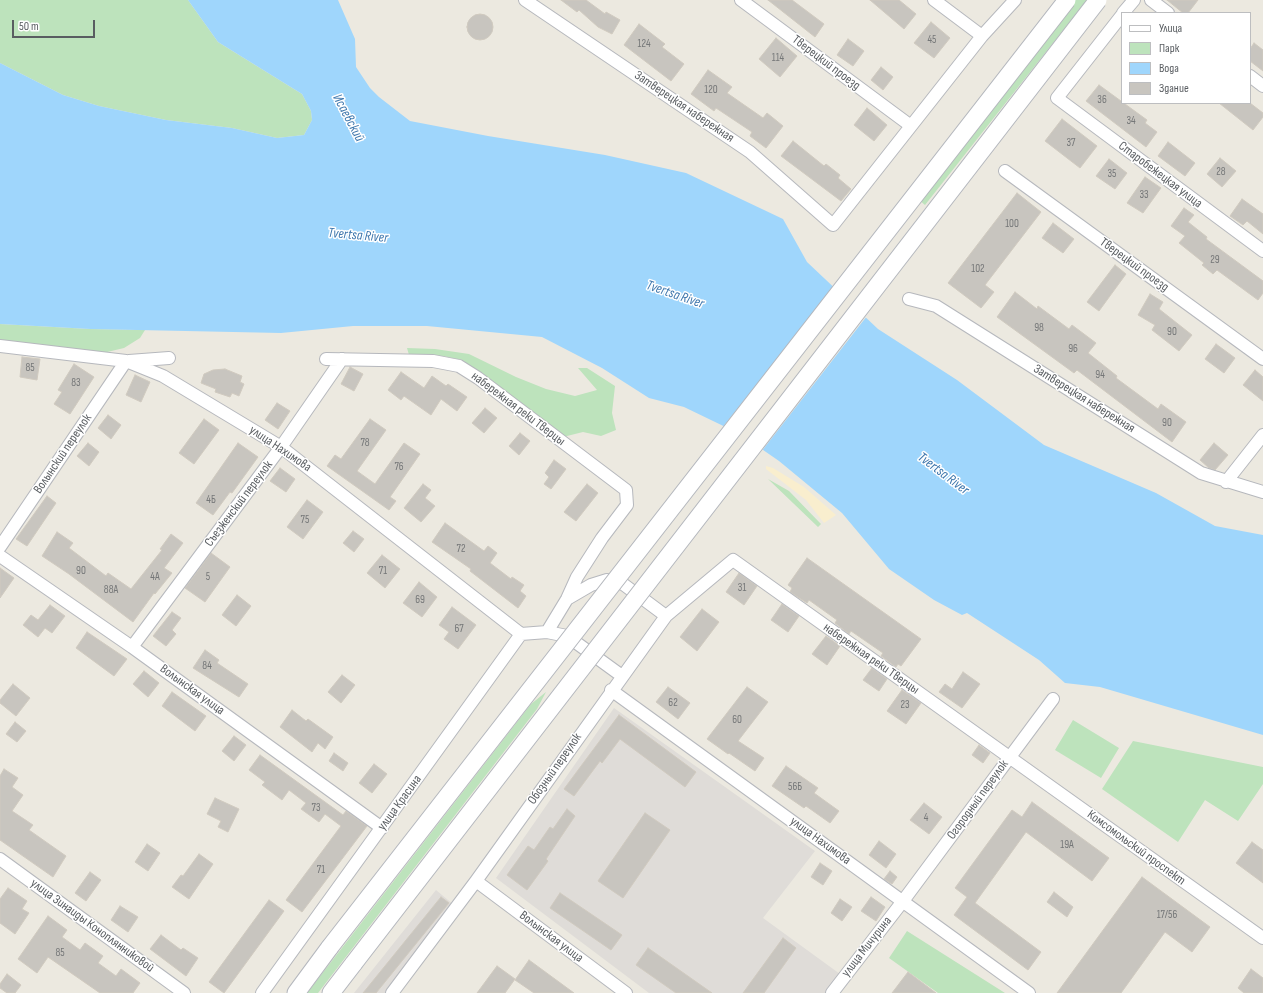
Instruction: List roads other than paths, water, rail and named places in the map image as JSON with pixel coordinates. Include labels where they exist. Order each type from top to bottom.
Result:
[{"type":"main road","points":[[296,993],[330,947],[1067,0]]},
{"type":"main road","points":[[331,993],[1098,0]]},
{"type":"street","name":"Затверецкая набережная","points":[[525,0],[750,152],[833,225],[911,126]]},
{"type":"street","name":"Тверецкий проезд","points":[[741,0],[911,126]]},
{"type":"street","points":[[934,0],[982,36]]},
{"type":"street","points":[[911,126],[982,36],[1015,0]]},
{"type":"street","points":[[1125,12],[1134,0]]},
{"type":"street","points":[[1151,0],[1167,12]]},
{"type":"street","name":"Старобежецкая улица","points":[[1121,17],[1057,98],[1263,251]]},
{"type":"street","points":[[1251,77],[1263,86]]},
{"type":"street","name":"Тверецкий проезд","points":[[1005,171],[1263,359]]},
{"type":"street","name":"Затверецкая набережная","points":[[909,299],[936,306],[1201,473],[1226,482],[1263,492]]},
{"type":"street","name":"улица Нахимова","points":[[0,346],[126,361],[163,376],[281,447],[521,634]]},
{"type":"street","points":[[126,361],[168,358]]},
{"type":"street","name":"набережная реки Тверцы","points":[[326,359],[433,361],[459,366],[478,378],[626,490],[627,504],[602,538],[577,577],[567,599]]},
{"type":"street","name":"Съезженский переулок","points":[[132,647],[281,447],[342,359]]},
{"type":"street","name":"Волынский переулок","points":[[0,547],[126,361]]},
{"type":"street","points":[[1226,482],[1263,435]]},
{"type":"street","name":"Волынская улица","points":[[0,556],[132,647],[382,828]]},
{"type":"street","name":"набережная реки Тверцы","points":[[733,560],[1010,757]]},
{"type":"street","name":"Обозный переулок","points":[[392,993],[476,881],[611,690],[666,616],[733,560]]},
{"type":"street","points":[[547,632],[567,599],[591,585],[607,580],[623,584],[666,616]]},
{"type":"street","points":[[521,634],[547,632],[567,636],[622,676]]},
{"type":"street","name":"улица Красина","points":[[262,993],[521,634]]},
{"type":"street","name":"улица Нахимова","points":[[611,690],[1029,993]]},
{"type":"street","name":"Огородный переулок","points":[[903,902],[1053,699]]},
{"type":"street","name":"Комсомольский проспект","points":[[1010,757],[1263,938]]},
{"type":"street","name":"улица Зинаиды Коноплянниковой","points":[[0,859],[184,993]]},
{"type":"street","name":"Волынская улица","points":[[476,881],[626,993]]},
{"type":"street","name":"улица Мичурина","points":[[832,993],[903,902]]},
{"type":"water","points":[[188,0],[338,0],[355,39],[356,67],[370,88],[379,97],[410,121],[488,136],[605,155],[686,173],[783,219],[807,262],[878,329],[957,380],[1044,445],[1156,493],[1215,526],[1263,535],[1263,735],[1100,687],[1065,683],[1039,660],[967,613],[962,615],[934,600],[889,569],[842,513],[779,461],[740,434],[684,407],[649,398],[602,368],[542,337],[427,326],[353,326],[281,333],[90,329],[0,324],[0,63],[63,95],[99,106],[166,120],[232,128],[277,138],[304,135],[312,120],[311,111],[302,94],[218,42]]},
{"type":"water label","name":"Исаевский","points":[[348,118]]},
{"type":"water label","name":"Tvertsa River","points":[[358,236]]},
{"type":"water label","name":"Tvertsa River","points":[[675,295]]},
{"type":"water label","name":"Tvertsa River","points":[[943,474]]}]
